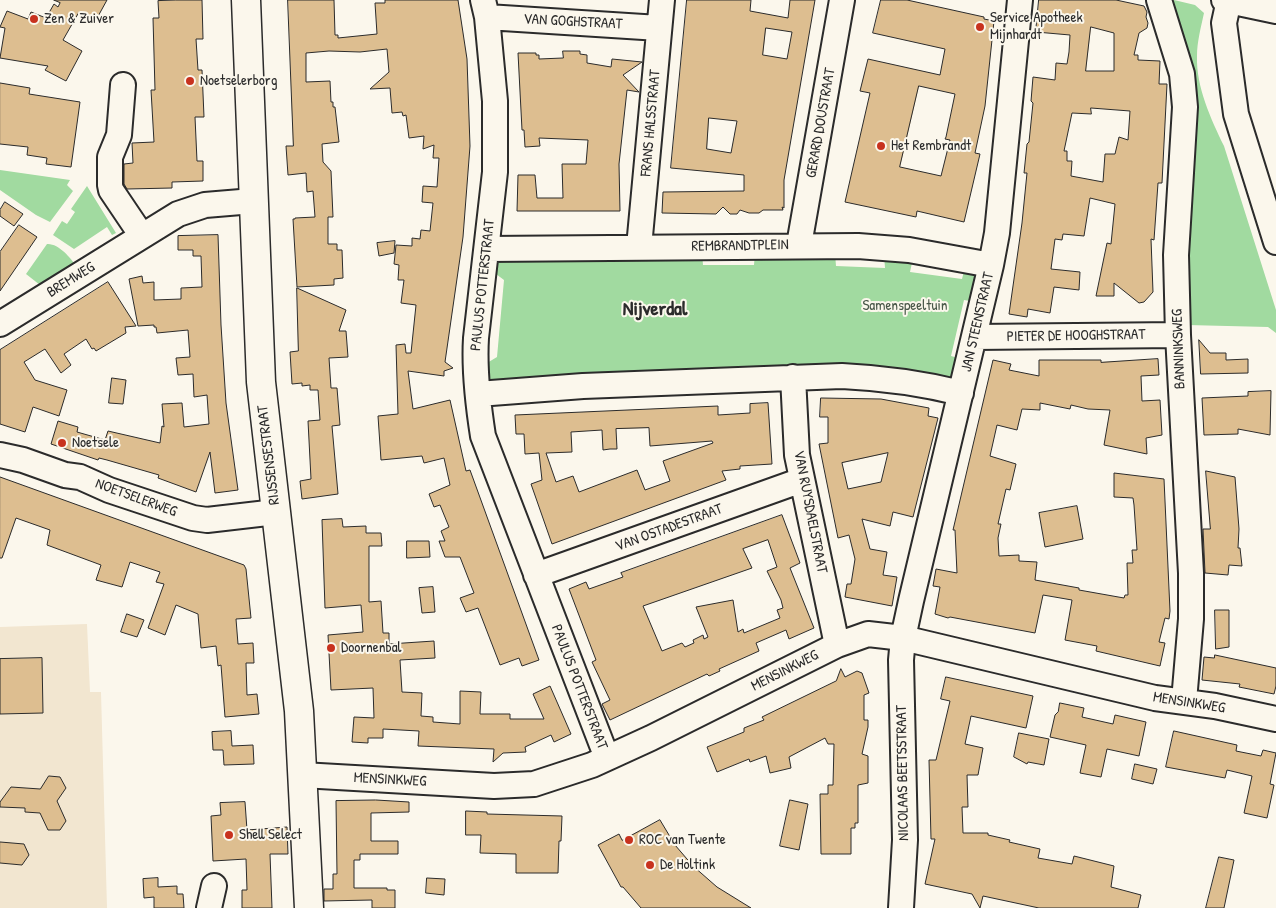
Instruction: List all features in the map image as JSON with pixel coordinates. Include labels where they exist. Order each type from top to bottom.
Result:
[{"type":"main road","name":"RIJSSENSESTRAAT","points":[[246,0],[261,382],[299,710],[309,908]]},
{"type":"street","name":"FRANS HALSSTRAAT","points":[[639,247],[662,0]]},
{"type":"street","name":"GERARD DOUSTRAAT","points":[[799,245],[842,0]]},
{"type":"street","name":"JAN STEENSTRAAT","points":[[903,638],[997,233],[1020,0]]},
{"type":"street","name":"BANNINKSWEG","points":[[1159,0],[1182,74],[1185,107],[1176,255],[1178,335],[1191,572],[1191,619],[1184,701]]},
{"type":"street","points":[[1276,11],[1227,0],[1224,23],[1236,114],[1276,242]]},
{"type":"street","name":"VAN GOGHSTRAAT","points":[[485,9],[660,28]]},
{"type":"street","name":"PAULUS POTTERSTRAAT","points":[[485,9],[495,110],[495,172],[476,338],[475,356],[480,416],[484,436],[607,758]]},
{"type":"street","points":[[123,85],[119,135],[110,156],[110,185],[111,190],[142,236]]},
{"type":"street","name":"BREMWEG","points":[[0,324],[178,214],[196,207],[253,201]]},
{"type":"street","name":"REMBRANDTPLEIN","points":[[487,248],[858,246],[909,250],[991,265]]},
{"type":"street","name":"PIETER DE HOOGHSTRAAT","points":[[974,337],[1178,335]]},
{"type":"street","points":[[478,394],[583,386],[842,376],[884,378],[923,384],[961,393]]},
{"type":"street","name":"VAN RUYSDAELSTRAAT","points":[[793,377],[797,455],[837,645]]},
{"type":"street","name":"NOETSELERWEG","points":[[0,455],[80,477],[109,490],[193,518],[207,520],[276,512]]},
{"type":"street","name":"VAN OSTADESTRAAT","points":[[536,575],[802,480]]},
{"type":"street","name":"MENSINKWEG","points":[[302,775],[504,786],[534,784],[570,773],[607,758],[837,645],[868,634],[903,638],[1155,698],[1215,706],[1276,719]]},
{"type":"street","name":"NICOLAAS BEETSSTRAAT","points":[[901,908],[904,840],[901,676],[903,638]]},
{"type":"shaded area","points":[[87,624],[90,692],[101,692],[107,908],[0,908],[0,627]]},
{"type":"green space","points":[[1174,0],[1195,5],[1204,13],[1197,51],[1199,79],[1209,114],[1224,146],[1276,310],[1276,333],[1268,327],[1187,325],[1168,6]]},
{"type":"green space","points":[[0,170],[70,180],[67,185],[73,191],[50,222],[36,215],[0,190]]},
{"type":"green space","points":[[87,186],[116,233],[112,235],[107,227],[74,249],[53,235],[62,221],[67,224],[75,212],[71,209]]},
{"type":"green space","points":[[47,244],[60,248],[76,266],[69,266],[40,285],[26,274]]},
{"type":"green space","name":"Samenspeeltuin","points":[[702,253],[703,265],[754,265],[755,253],[835,253],[836,266],[885,268],[884,255],[913,258],[910,272],[962,279],[965,267],[978,272],[976,302],[964,300],[951,356],[962,359],[953,379],[698,374],[694,369],[640,371],[635,377],[492,387],[483,379],[482,366],[497,357],[504,280],[492,271],[495,261]]},
{"type":"building","points":[[54,0],[107,0],[96,20],[79,12],[63,40],[82,51],[66,81],[45,70],[48,66],[0,58],[5,28],[0,27],[7,11],[28,19],[31,12],[46,18],[54,4],[58,7],[60,3]]},
{"type":"building","points":[[202,0],[203,39],[196,39],[198,70],[202,70],[204,117],[195,117],[197,161],[203,161],[203,181],[172,182],[172,188],[127,189],[124,184],[124,164],[133,163],[132,143],[154,142],[151,90],[155,90],[153,18],[159,18],[158,1]]},
{"type":"building","points":[[288,0],[334,0],[335,35],[338,35],[338,38],[377,34],[375,3],[385,3],[385,0],[458,0],[467,59],[470,146],[463,237],[445,362],[453,368],[444,371],[444,376],[408,371],[413,409],[450,400],[466,471],[470,470],[539,660],[522,666],[519,658],[500,665],[478,608],[466,612],[460,598],[474,593],[460,557],[445,557],[439,541],[445,541],[441,531],[449,527],[440,505],[434,507],[429,494],[450,485],[444,458],[424,463],[422,456],[381,460],[378,416],[398,414],[396,345],[405,344],[406,353],[411,353],[416,305],[401,303],[404,280],[398,280],[399,265],[394,264],[396,245],[412,246],[412,238],[420,239],[421,230],[430,231],[433,203],[422,202],[423,186],[437,187],[439,158],[433,158],[434,145],[423,149],[424,136],[409,138],[406,115],[403,116],[402,112],[392,113],[390,88],[370,89],[389,72],[387,49],[360,52],[329,51],[306,53],[306,82],[330,81],[331,102],[333,102],[333,107],[335,107],[339,142],[322,144],[323,162],[331,171],[333,217],[328,217],[328,244],[337,244],[337,250],[342,250],[343,278],[334,279],[334,285],[297,287],[293,219],[315,217],[313,191],[307,192],[306,173],[288,175],[286,146],[293,146]]},
{"type":"building","points":[[687,0],[751,0],[750,11],[788,18],[790,0],[815,0],[784,180],[783,210],[763,210],[759,213],[749,213],[740,210],[737,214],[730,214],[723,207],[716,214],[662,213],[663,192],[744,191],[744,175],[671,168]],"holes":[[[766,28],[792,32],[787,59],[763,55]],[[709,118],[737,121],[731,153],[707,149]]]},
{"type":"building","points":[[881,0],[907,0],[984,17],[984,19],[994,21],[985,106],[975,153],[980,154],[964,222],[917,211],[916,217],[845,202],[870,93],[860,91],[868,59],[940,75],[945,49],[873,33]],"holes":[[[919,86],[955,94],[945,139],[950,140],[941,176],[900,167]]]},
{"type":"building","points":[[1039,0],[1116,0],[1144,6],[1147,12],[1147,28],[1139,33],[1134,55],[1138,55],[1138,60],[1160,61],[1159,84],[1167,84],[1162,183],[1158,183],[1154,240],[1151,239],[1153,292],[1144,302],[1139,303],[1114,283],[1114,296],[1096,296],[1107,243],[1111,244],[1115,204],[1090,198],[1084,236],[1063,234],[1062,240],[1055,239],[1051,269],[1080,272],[1079,290],[1054,287],[1050,313],[1028,309],[1027,317],[1009,314],[1022,223],[1027,173],[1024,173],[1033,103],[1031,101],[1033,77],[1055,80],[1056,63],[1067,64],[1069,52],[1070,35],[1036,32]],"holes":[[[1091,27],[1114,33],[1114,71],[1086,71]],[[1091,108],[1130,111],[1128,140],[1119,137],[1115,154],[1105,154],[1103,182],[1071,176],[1072,161],[1067,161],[1067,151],[1064,151],[1072,113],[1091,114]]]},
{"type":"building","points":[[563,51],[580,51],[580,54],[587,55],[587,63],[611,67],[612,59],[642,62],[623,75],[639,92],[627,90],[619,164],[620,211],[517,211],[518,175],[535,175],[537,198],[563,198],[562,164],[586,164],[588,140],[539,138],[540,146],[525,147],[524,130],[522,130],[518,53],[536,53],[536,55],[539,55],[539,59],[563,58]]},
{"type":"building","points":[[0,83],[30,88],[29,94],[80,102],[71,167],[46,164],[47,158],[27,155],[28,147],[0,144]]},
{"type":"building","points":[[5,202],[23,214],[14,226],[0,216],[0,210]]},
{"type":"building","points":[[19,225],[37,237],[0,291],[0,252]]},
{"type":"building","points":[[218,235],[226,403],[238,490],[215,493],[210,452],[196,492],[158,478],[159,475],[99,458],[98,460],[51,444],[58,421],[78,427],[77,432],[105,440],[108,431],[160,443],[162,426],[164,427],[162,404],[182,403],[184,427],[209,424],[207,395],[194,397],[193,374],[178,375],[176,358],[190,357],[188,330],[157,333],[154,325],[138,326],[129,279],[142,276],[143,283],[154,282],[154,300],[181,299],[181,288],[202,287],[201,256],[193,256],[193,250],[178,250],[178,236]]},
{"type":"building","points":[[395,241],[394,253],[379,256],[377,243]]},
{"type":"building","points":[[108,282],[136,326],[125,327],[126,333],[96,351],[94,348],[92,349],[86,339],[64,354],[71,365],[61,373],[45,349],[24,362],[35,380],[67,390],[59,416],[33,407],[25,432],[0,424],[0,350]]},
{"type":"building","points":[[297,288],[346,310],[339,331],[346,331],[348,357],[329,358],[331,388],[337,388],[340,425],[332,426],[338,494],[302,499],[300,481],[311,479],[308,421],[320,420],[318,390],[310,390],[310,385],[302,386],[302,383],[292,384],[290,352],[298,351]]},
{"type":"building","points":[[1199,340],[1210,353],[1226,353],[1226,360],[1248,359],[1248,373],[1201,374]]},
{"type":"building","points":[[1158,359],[1159,375],[1141,376],[1142,401],[1160,400],[1162,435],[1146,438],[1147,454],[1104,445],[1110,410],[1088,409],[1071,405],[1070,409],[1040,403],[1040,410],[1022,409],[1017,430],[997,425],[990,456],[1016,464],[1010,490],[1006,489],[998,524],[1001,524],[998,538],[999,556],[1019,555],[1019,561],[1037,562],[1035,580],[1124,598],[1125,595],[1128,595],[1127,563],[1133,563],[1132,550],[1137,550],[1134,505],[1133,498],[1114,497],[1114,473],[1164,479],[1170,611],[1169,619],[1165,618],[1159,642],[1165,643],[1160,666],[1096,651],[1097,646],[1065,640],[1072,600],[1043,595],[1035,633],[948,618],[935,614],[940,587],[933,586],[936,569],[957,573],[955,530],[953,530],[993,360],[1011,364],[1009,370],[1039,376],[1039,360],[1101,360],[1101,362]]},
{"type":"building","points":[[112,378],[126,380],[123,404],[109,403]]},
{"type":"building","points":[[1271,391],[1270,435],[1238,429],[1238,434],[1204,435],[1202,398],[1248,396],[1248,392]]},
{"type":"building","points":[[821,398],[881,399],[929,408],[928,416],[938,418],[913,517],[893,512],[890,526],[862,519],[870,549],[887,552],[883,575],[897,577],[892,606],[845,597],[847,584],[851,584],[855,559],[849,535],[838,538],[819,444],[828,443],[828,417],[820,417]],"holes":[[[888,453],[881,482],[848,489],[842,463]]]},
{"type":"building","points":[[768,403],[772,464],[740,466],[740,469],[722,471],[726,480],[552,544],[531,484],[542,480],[539,453],[525,454],[524,434],[516,434],[515,415],[718,406],[718,415],[750,413],[750,404]],"holes":[[[649,428],[650,446],[712,441],[713,443],[663,461],[670,481],[645,490],[637,470],[579,492],[573,476],[556,482],[546,453],[572,452],[571,432],[602,430],[603,450],[617,449],[616,429]]]},
{"type":"building","points":[[1206,471],[1235,477],[1239,529],[1238,548],[1240,548],[1242,566],[1229,565],[1228,575],[1205,573],[1203,529],[1210,529]]},
{"type":"building","points":[[0,477],[244,565],[251,618],[236,619],[238,644],[253,643],[254,663],[246,663],[247,695],[257,694],[259,714],[225,717],[221,665],[218,666],[216,646],[201,648],[198,614],[176,605],[165,635],[148,628],[164,584],[156,582],[160,572],[130,562],[122,587],[96,580],[101,565],[47,545],[50,530],[16,518],[2,558],[0,558]]},
{"type":"building","points":[[1077,506],[1083,539],[1045,547],[1039,513]]},
{"type":"building","points":[[782,515],[800,563],[790,568],[814,628],[789,639],[786,630],[756,643],[759,651],[719,669],[720,671],[709,676],[707,674],[610,720],[602,704],[610,700],[592,662],[596,660],[569,589],[586,582],[589,589],[623,577],[621,573]],"holes":[[[768,540],[777,567],[767,571],[781,600],[783,608],[777,610],[780,618],[744,633],[743,629],[738,632],[733,600],[696,607],[708,637],[704,639],[703,635],[693,640],[694,643],[685,647],[682,643],[662,651],[643,606],[752,568],[743,549]]]},
{"type":"building","points":[[342,519],[343,527],[366,526],[366,533],[381,533],[382,546],[369,546],[369,602],[381,601],[383,633],[389,633],[389,644],[434,641],[435,658],[400,660],[402,692],[422,693],[421,716],[433,717],[433,722],[460,724],[460,691],[481,692],[480,714],[510,714],[510,719],[544,719],[533,694],[550,686],[571,734],[554,742],[551,735],[525,747],[526,752],[503,753],[493,762],[494,749],[418,746],[419,731],[383,729],[383,738],[368,738],[368,743],[352,742],[354,717],[374,718],[373,688],[331,690],[328,635],[363,632],[361,605],[325,608],[322,520]]},
{"type":"building","points":[[407,541],[429,541],[430,557],[407,558]]},
{"type":"building","points":[[433,587],[435,612],[422,613],[419,588]]},
{"type":"building","points":[[1215,610],[1229,610],[1229,647],[1216,649]]},
{"type":"building","points":[[127,614],[144,620],[137,637],[121,632]]},
{"type":"building","points":[[1215,655],[1276,668],[1274,694],[1239,687],[1240,684],[1202,680],[1204,657],[1214,658]]},
{"type":"building","points":[[42,658],[43,713],[0,714],[0,659]]},
{"type":"building","points":[[841,669],[845,677],[857,671],[862,673],[869,693],[864,695],[864,720],[868,720],[868,727],[862,754],[868,756],[868,783],[858,785],[858,823],[855,823],[855,828],[851,828],[851,854],[821,854],[820,794],[828,794],[828,785],[833,785],[834,744],[828,744],[825,738],[789,757],[791,768],[770,773],[766,756],[750,762],[749,759],[717,772],[707,747],[744,732],[744,728],[764,720],[762,717],[836,681]]},
{"type":"building","points":[[946,677],[1033,696],[1026,728],[971,716],[965,744],[983,748],[978,775],[967,775],[968,807],[962,807],[963,833],[988,833],[988,835],[1010,840],[1009,842],[1040,849],[1038,858],[1072,864],[1074,856],[1114,866],[1111,887],[1141,895],[1138,908],[1039,908],[983,896],[980,908],[972,894],[925,884],[935,839],[931,839],[929,760],[936,760],[950,701],[941,699]]},
{"type":"building","points":[[1060,703],[1084,708],[1082,717],[1113,724],[1115,715],[1146,722],[1139,756],[1107,749],[1101,777],[1080,773],[1086,745],[1050,737]]},
{"type":"building","points":[[231,731],[232,746],[253,745],[254,764],[224,765],[223,750],[213,750],[212,732]]},
{"type":"building","points":[[1174,731],[1237,745],[1236,751],[1261,756],[1263,750],[1276,753],[1270,784],[1274,785],[1267,818],[1244,813],[1252,776],[1227,770],[1225,778],[1166,767]]},
{"type":"building","points":[[1019,733],[1049,739],[1044,765],[1028,762],[1027,764],[1014,757]]},
{"type":"building","points":[[1135,764],[1157,769],[1153,784],[1132,779]]},
{"type":"building","points":[[49,776],[60,777],[66,788],[57,801],[66,821],[60,830],[48,830],[40,813],[25,812],[25,808],[0,807],[0,802],[11,787],[40,789]]},
{"type":"building","points":[[376,800],[409,802],[409,812],[371,813],[371,841],[398,841],[398,854],[360,854],[360,860],[354,860],[354,888],[387,888],[387,890],[395,890],[395,908],[372,908],[372,900],[324,901],[324,889],[333,889],[333,874],[337,874],[336,801]]},
{"type":"building","points":[[790,800],[808,804],[799,850],[780,846]]},
{"type":"building","points":[[245,802],[247,830],[287,827],[288,854],[270,854],[272,908],[242,908],[242,890],[247,890],[246,859],[213,861],[211,816],[221,815],[220,803]]},
{"type":"building","points":[[466,811],[487,812],[487,814],[562,816],[558,873],[516,873],[516,854],[480,853],[481,835],[466,835]]},
{"type":"building","name":"De Holtink","points":[[660,820],[675,845],[693,866],[717,887],[751,908],[641,908],[621,887],[598,845],[619,834],[622,840]]},
{"type":"building","points":[[0,842],[24,844],[29,855],[22,865],[0,863]]},
{"type":"building","points":[[1219,857],[1234,860],[1224,908],[1206,908]]},
{"type":"building","points":[[158,878],[158,887],[177,886],[177,894],[183,894],[184,908],[154,908],[154,897],[144,898],[143,879]]},
{"type":"building","points":[[427,878],[445,879],[444,895],[426,893]]},
{"type":"place","name":"Zen & Zuiver","points":[[34,19]]},
{"type":"place","name":"Service Apotheek Mijnhardt","points":[[980,27]]},
{"type":"place","name":"Noetselerborg","points":[[190,81]]},
{"type":"place","name":"Het Rembrandt","points":[[881,146]]},
{"type":"place","name":"Noetsele","points":[[62,443]]},
{"type":"place","name":"Doornenbal","points":[[331,648]]},
{"type":"place","name":"Shell Select","points":[[229,835]]},
{"type":"place","name":"ROC van Twente","points":[[629,840]]},
{"type":"place","name":"De Holtink","points":[[650,865]]},
{"type":"district","name":"Nijverdal","points":[[655,310]]}]
